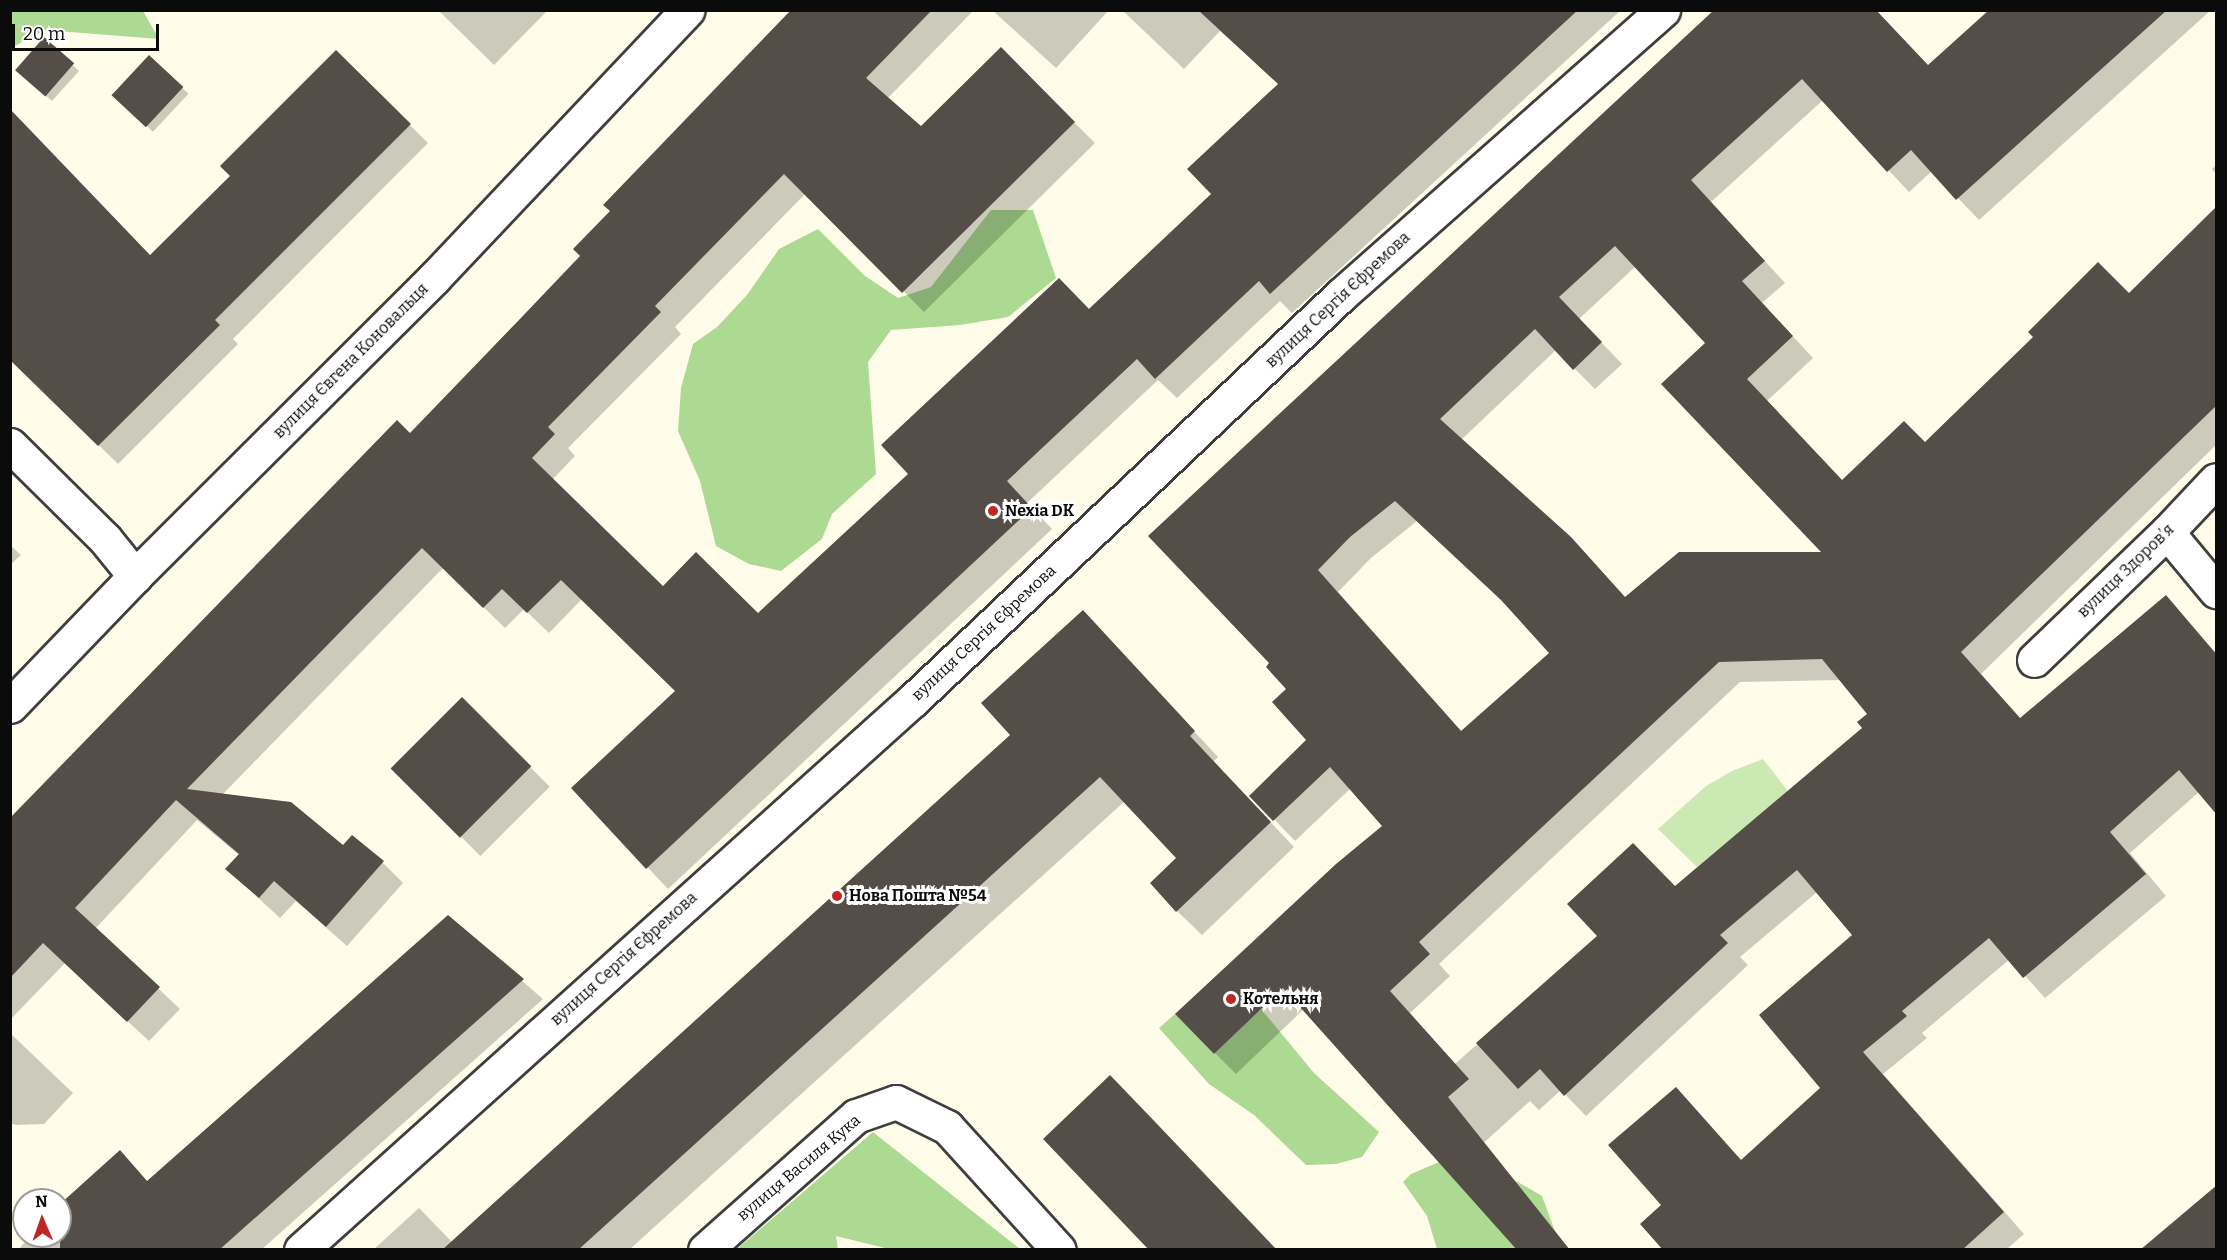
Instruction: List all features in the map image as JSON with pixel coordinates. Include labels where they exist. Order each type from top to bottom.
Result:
[{"type":"street","name":"вулиця Євгена Коновальця","points":[[10,706],[135,576],[434,278],[687,10]]},
{"type":"street","name":"вулиця Сергія Єфремова","points":[[301,1250],[913,700],[1341,295],[1663,10]]},
{"type":"street","points":[[10,445],[105,539],[135,576]]},
{"type":"street","name":"вулиця Здоровʼя","points":[[2034,660],[2167,532],[2217,480]]},
{"type":"street","points":[[2167,532],[2217,591]]},
{"type":"street","name":"вулиця Василя Кука","points":[[705,1250],[856,1116],[896,1102],[947,1127],[1059,1250]]},
{"type":"green space","points":[[11,10],[143,11],[159,39],[45,30],[11,48]]},
{"type":"green space","points":[[991,210],[1033,210],[1056,278],[1008,317],[960,325],[891,330],[868,362],[876,474],[832,514],[822,539],[781,571],[749,564],[716,546],[700,481],[678,431],[681,388],[693,344],[717,327],[747,295],[779,249],[818,229],[865,276],[898,298],[931,287]]},
{"type":"green space","points":[[1763,759],[1788,791],[1697,867],[1658,829],[1706,786],[1732,771]]},
{"type":"green space","points":[[1261,1009],[1314,1073],[1379,1132],[1362,1157],[1336,1164],[1306,1165],[1254,1115],[1209,1084],[1159,1028],[1175,1014],[1214,1054]]},
{"type":"green space","points":[[873,1132],[1020,1249],[889,1249],[836,1236],[838,1249],[737,1249]]},
{"type":"green space","points":[[1453,1156],[1492,1167],[1542,1196],[1556,1234],[1548,1249],[1437,1249],[1427,1216],[1403,1182],[1411,1174]]},
{"type":"building","points":[[791,10],[932,10],[866,78],[921,126],[1001,47],[1075,122],[902,293],[784,174],[655,306],[661,312],[548,427],[555,434],[532,458],[663,586],[696,552],[758,613],[908,474],[881,445],[1059,278],[1089,309],[1211,194],[1187,169],[1278,84],[1198,10],[1578,10],[1270,294],[1259,281],[1155,379],[1137,359],[1007,481],[1032,508],[646,869],[571,788],[675,691],[561,580],[527,613],[502,589],[483,608],[422,548],[187,789],[291,802],[343,845],[352,835],[384,861],[326,927],[274,881],[259,898],[225,869],[239,854],[176,800],[75,908],[160,987],[127,1022],[43,943],[10,978],[10,818],[397,420],[410,433],[580,256],[573,249],[610,211],[603,205]]},
{"type":"building","points":[[1714,10],[1876,10],[1928,65],[1989,10],[2167,10],[1956,200],[1911,150],[1887,172],[1802,79],[1691,180],[1765,261],[1742,281],[1793,336],[1747,379],[1842,480],[1904,421],[1925,442],[2033,337],[2028,332],[2098,262],[2129,293],[2217,206],[2217,405],[1961,652],[2020,718],[2166,595],[2217,655],[2217,815],[2179,770],[2110,832],[2146,874],[2023,978],[1989,938],[1902,1011],[1907,1016],[1863,1052],[2004,1212],[1962,1250],[1663,1250],[1640,1224],[1661,1205],[1608,1145],[1676,1087],[1741,1160],[1820,1088],[1759,1015],[1852,935],[1797,870],[1720,935],[1728,943],[1564,1096],[1540,1069],[1518,1089],[1476,1043],[1597,936],[1567,904],[1633,843],[1675,886],[1862,728],[1857,722],[1867,714],[1822,659],[1719,662],[1419,942],[1430,954],[1390,991],[1469,1079],[1448,1097],[1570,1250],[1517,1250],[1283,988],[1214,1054],[1175,1014],[1336,864],[1382,826],[1330,767],[1273,821],[1249,796],[1306,740],[1272,702],[1286,689],[1266,667],[1269,663],[1148,536]],"holes":[[[1615,246],[1705,343],[1661,384],[1821,552],[1679,552],[1625,597],[1571,537],[1440,419],[1535,329],[1573,370],[1602,342],[1559,297]],[[1395,501],[1501,600],[1549,653],[1461,731],[1318,570],[1350,537]]]},
{"type":"building","points":[[44,37],[74,63],[45,96],[15,70]]},
{"type":"building","points":[[336,50],[411,124],[215,320],[220,325],[98,446],[10,360],[10,109],[150,255],[230,176],[220,166]]},
{"type":"building","points":[[149,55],[183,87],[146,127],[111,95]]},
{"type":"building","points":[[1083,610],[1195,731],[1190,736],[1271,822],[1176,912],[1150,883],[1176,858],[1100,777],[578,1250],[442,1250],[1010,735],[981,703]]},
{"type":"building","points":[[462,697],[531,766],[460,838],[391,768]]},
{"type":"building","points":[[448,915],[524,979],[219,1250],[60,1250],[60,1248],[72,1248],[72,1193],[120,1150],[147,1181]]},
{"type":"building","points":[[1110,1075],[1277,1250],[1149,1250],[1043,1139]]},
{"type":"building","points":[[2217,1185],[2217,1250],[2140,1250]]},
{"type":"place","name":"Nexia DK","points":[[993,511]]},
{"type":"place","name":"Нова Пошта №54","points":[[837,896]]},
{"type":"place","name":"Котельня","points":[[1231,999]]}]
